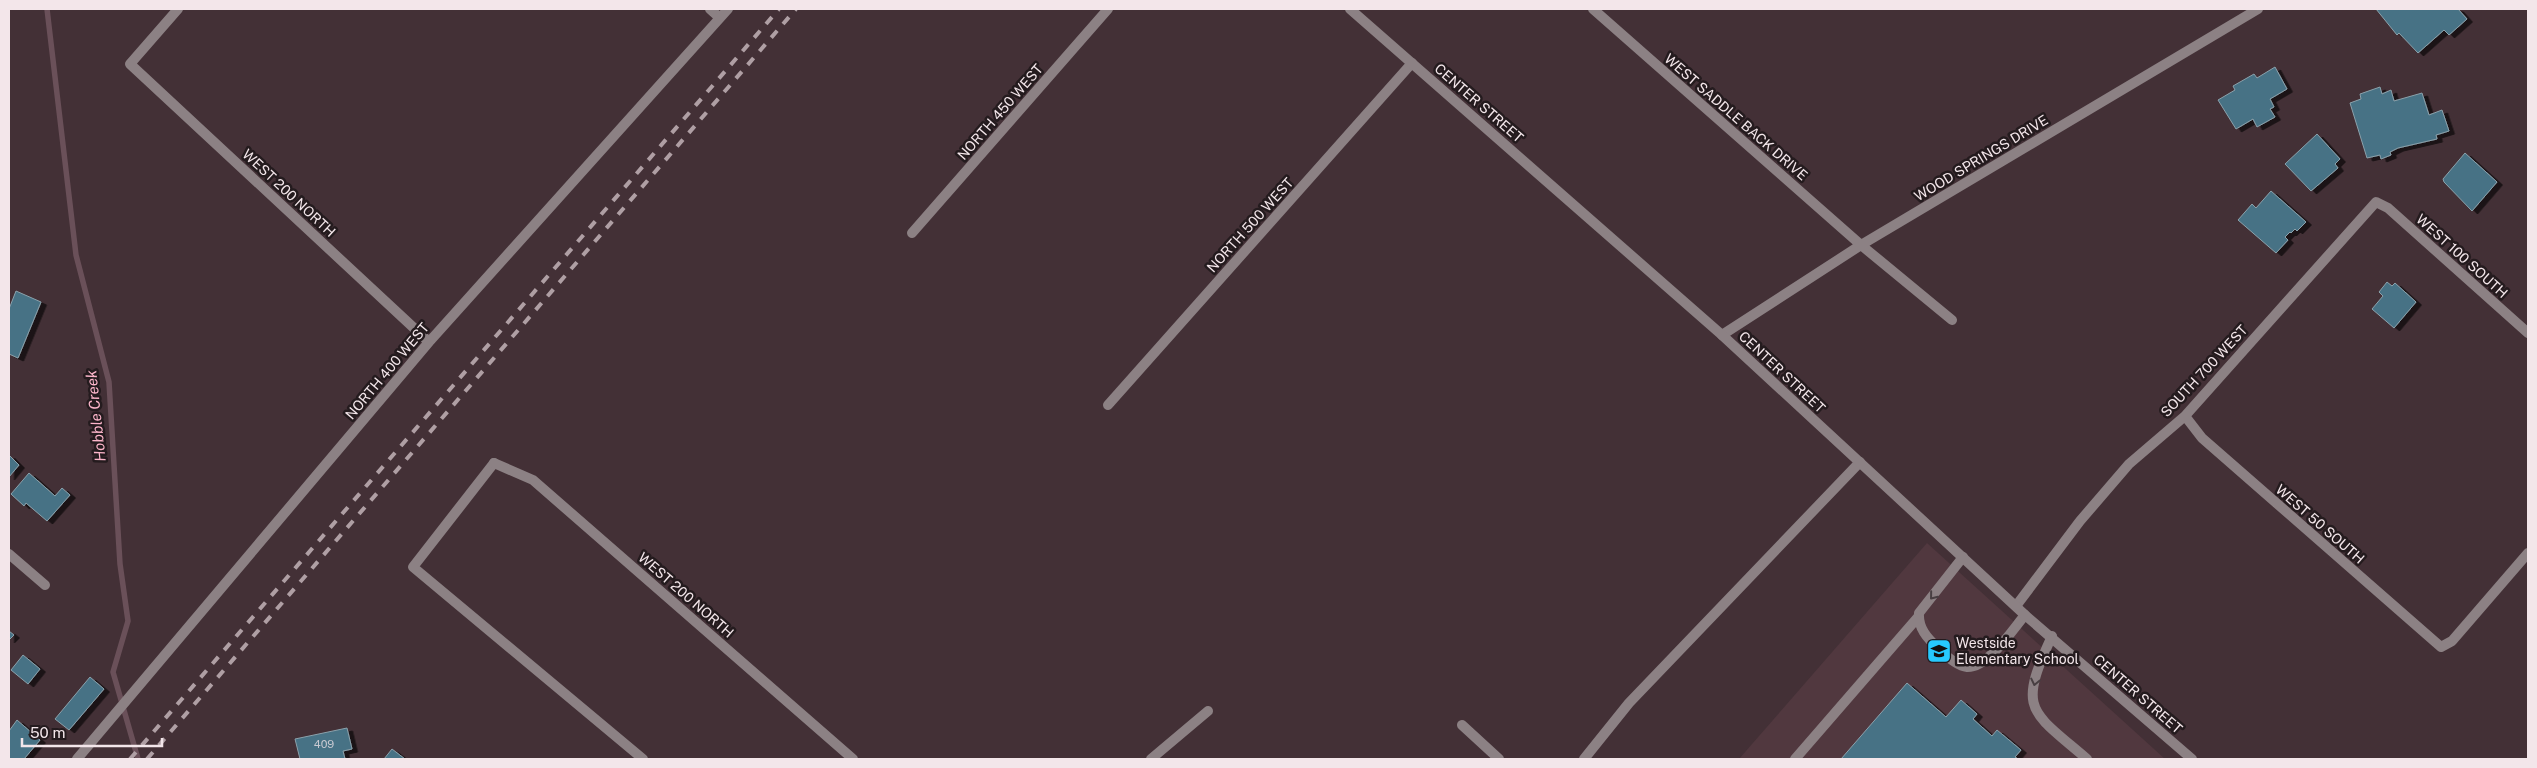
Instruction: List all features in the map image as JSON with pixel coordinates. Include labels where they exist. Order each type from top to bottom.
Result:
[{"type":"street","name":"WEST 200 NORTH","points":[[178,9],[130,64],[429,342]]},
{"type":"street","points":[[710,9],[720,18]]},
{"type":"street","name":"NORTH 400 WEST","points":[[76,759],[429,342],[728,9]]},
{"type":"street","name":"NORTH 450 WEST","points":[[912,234],[1108,9]]},
{"type":"street","name":"CENTER STREET","points":[[1350,9],[1722,335],[1963,558],[2185,757]]},
{"type":"street","name":"WEST SADDLE BACK DRIVE","points":[[1593,9],[1861,245],[1952,320]]},
{"type":"street","name":"WOOD SPRINGS DRIVE","points":[[1722,335],[1861,245],[2258,9]]},
{"type":"street","name":"NORTH 500 WEST","points":[[1108,405],[1412,62]]},
{"type":"street","name":"WEST 100 SOUTH","points":[[2376,202],[2388,208],[2528,333]]},
{"type":"street","name":"SOUTH 700 WEST","points":[[2016,606],[2080,521],[2129,464],[2185,416],[2376,202]]},
{"type":"street","name":"WEST 50 SOUTH","points":[[2185,416],[2202,438],[2441,647],[2452,641],[2528,553]]},
{"type":"street","points":[[1584,759],[1630,703],[1860,462]]},
{"type":"street","name":"WEST 200 NORTH","points":[[643,759],[413,567],[494,463],[533,480],[853,759]]},
{"type":"street","points":[[9,554],[45,585]]},
{"type":"street","points":[[1795,759],[1919,616],[1919,613],[1963,558]]},
{"type":"street","points":[[1919,616],[1922,630],[1929,640],[1955,662],[1968,667],[1977,666],[1986,660],[2026,615]]},
{"type":"street","points":[[2052,636],[2039,663],[2031,699],[2041,720],[2087,759]]},
{"type":"street","points":[[1151,759],[1208,712]]},
{"type":"street","points":[[1462,725],[1499,759]]},
{"type":"shaded area","name":"Westside Elementary School","points":[[1927,543],[2165,759],[1739,759]]},
{"type":"building","points":[[2376,9],[2458,9],[2467,19],[2449,35],[2444,30],[2418,53],[2399,33],[2397,35]]},
{"type":"building","points":[[2275,67],[2287,89],[2270,99],[2274,107],[2270,109],[2275,117],[2257,127],[2253,119],[2236,129],[2218,100],[2235,90],[2233,86],[2254,74],[2257,78]]},
{"type":"building","points":[[2380,87],[2382,94],[2391,90],[2394,101],[2422,93],[2429,115],[2442,110],[2449,131],[2436,135],[2437,139],[2398,148],[2390,152],[2391,155],[2381,159],[2380,155],[2367,158],[2350,103],[2361,99],[2360,94]]},
{"type":"building","points":[[2317,134],[2340,159],[2335,164],[2338,168],[2311,191],[2285,164]]},
{"type":"building","points":[[2465,153],[2497,182],[2472,211],[2443,179]]},
{"type":"building","points":[[2271,191],[2306,222],[2297,231],[2295,229],[2285,237],[2288,240],[2276,253],[2238,220],[2252,204],[2256,208]]},
{"type":"building","points":[[2387,282],[2392,286],[2395,283],[2416,302],[2394,328],[2372,309],[2383,296],[2379,292]]},
{"type":"building","points":[[16,291],[41,302],[18,358],[9,354],[9,309]]},
{"type":"building","points":[[9,455],[19,465],[9,477]]},
{"type":"building","points":[[29,473],[55,496],[62,488],[70,495],[47,521],[26,503],[24,506],[11,494]]},
{"type":"building","points":[[9,631],[14,635],[9,640]]},
{"type":"building","points":[[23,655],[40,669],[28,684],[11,670]]},
{"type":"building","points":[[90,677],[104,689],[69,730],[55,719]]},
{"type":"building","points":[[1907,683],[1946,717],[1961,700],[1977,714],[1973,719],[1992,736],[1997,730],[2021,750],[2015,757],[2018,759],[1841,759]]},
{"type":"building","points":[[17,720],[40,740],[24,759],[9,759],[9,731]]},
{"type":"building","points":[[347,728],[352,749],[343,751],[345,759],[300,759],[295,739]]},
{"type":"building","points":[[392,749],[405,759],[384,759]]},
{"type":"waterway","name":"Hobble Creek","points":[[47,9],[76,255],[109,382],[120,564],[128,621],[113,672],[138,759]]},
{"type":"railway","points":[[130,759],[779,9]]},
{"type":"railway","points":[[147,759],[796,9]]},
{"type":"place","name":"Westside Elementary School","points":[[1939,651]]}]
